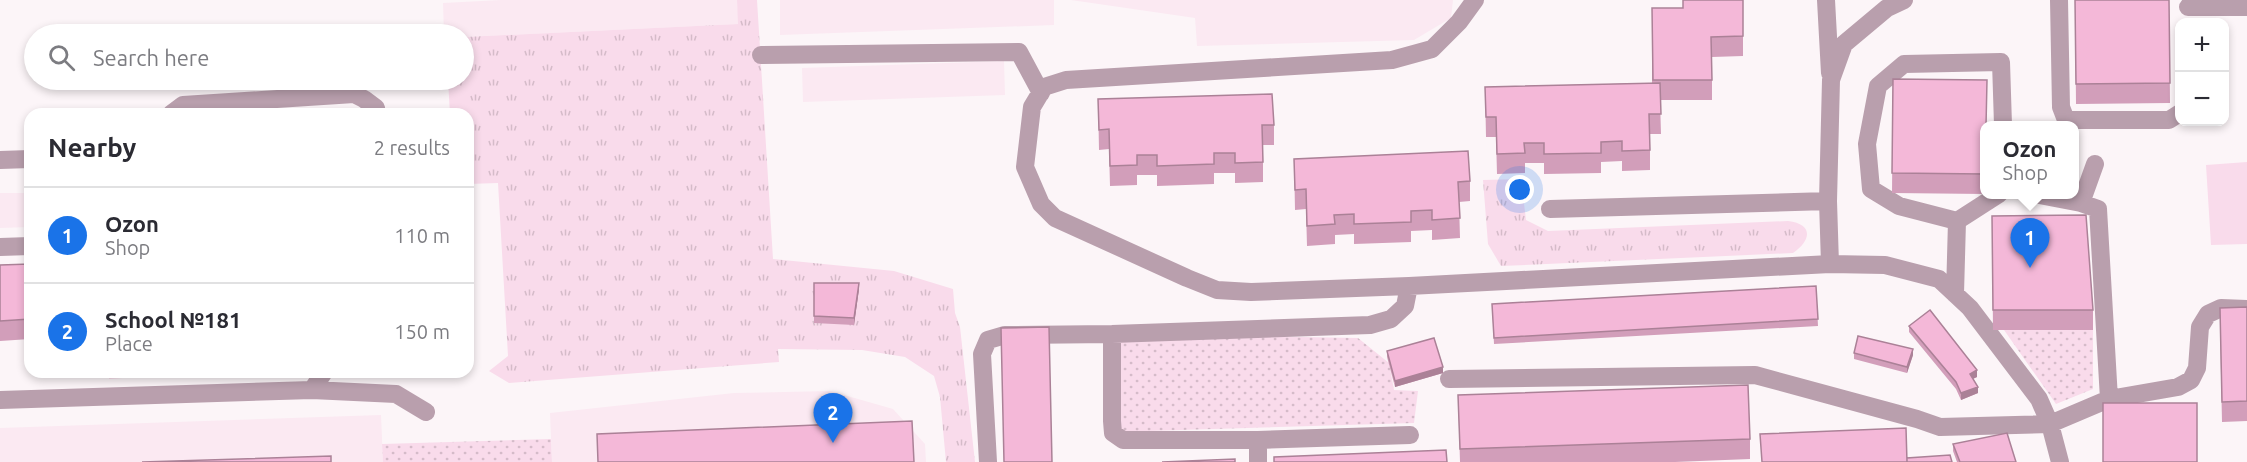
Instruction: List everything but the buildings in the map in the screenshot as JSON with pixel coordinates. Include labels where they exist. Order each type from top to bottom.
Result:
[{"type":"lane","points":[[1475,0],[1459,22],[1432,49],[1392,60],[1066,80],[1044,87],[1032,107],[1025,167],[1041,204],[1055,218],[1217,290],[1251,292],[1409,286],[1830,264],[1885,265],[1939,279],[1970,308],[2039,399],[2050,424],[2060,462]]},
{"type":"lane","points":[[1826,0],[1831,80],[1828,201],[1830,264]]},
{"type":"lane","points":[[1831,80],[1844,44],[1887,8],[1904,0]]},
{"type":"lane","points":[[2059,0],[2061,107],[2066,120],[2169,120],[2175,116]]},
{"type":"lane","points":[[2188,10],[2247,7]]},
{"type":"lane","points":[[761,55],[1019,52],[1041,93]]},
{"type":"lane","points":[[1993,199],[1957,221],[1899,206],[1871,189],[1867,144],[1878,86],[1904,64],[2001,63],[2003,121]]},
{"type":"lane","points":[[179,108],[183,105],[354,94],[376,108]]},
{"type":"lane","points":[[0,160],[24,159]]},
{"type":"lane","points":[[2081,203],[2095,164]]},
{"type":"lane","points":[[2058,199],[2098,209],[2109,399]]},
{"type":"lane","points":[[1550,209],[1828,201]]},
{"type":"lane","points":[[1955,294],[1957,221]]},
{"type":"lane","points":[[0,247],[24,246]]},
{"type":"lane","points":[[988,462],[982,354],[988,340],[1005,335],[1112,334],[1370,325],[1391,319],[1405,306],[1409,286]]},
{"type":"lane","points":[[1449,379],[1755,375],[1917,418],[1940,427],[2050,424],[2109,399],[2178,387],[2191,380],[2197,368],[2200,327],[2208,314],[2221,308],[2247,309]]},
{"type":"lane","points":[[1112,334],[1113,433],[1123,440],[1258,440],[1410,435]]},
{"type":"lane","points":[[312,390],[320,378]]},
{"type":"lane","points":[[0,400],[312,390],[396,394],[426,412]]},
{"type":"lane","points":[[1257,462],[1258,440]]},
{"type":"shaded area","points":[[501,0],[737,0],[739,24],[474,37],[474,24],[444,24],[443,3]]},
{"type":"shaded area","points":[[780,0],[1054,0],[1054,25],[780,35]]},
{"type":"shaded area","points":[[1071,0],[1453,0],[1451,18],[1414,40],[1197,46],[1195,18]]},
{"type":"shaded area","points":[[1004,61],[1005,95],[803,102],[802,68]]},
{"type":"shaded area","points":[[0,193],[24,193],[24,227],[0,228]]},
{"type":"shaded area","points":[[830,391],[893,409],[925,444],[926,462],[552,462],[550,413],[734,393]]},
{"type":"shaded area","points":[[381,415],[383,462],[0,462],[0,428]]},
{"type":"green space","points":[[737,0],[757,0],[773,259],[894,271],[953,289],[955,313],[960,327],[975,462],[946,462],[940,397],[934,376],[905,357],[862,350],[778,349],[779,362],[509,383],[489,371],[508,356],[498,183],[474,184],[474,108],[450,108],[449,90],[474,90],[474,37],[738,24]]},
{"type":"green space","points":[[2247,162],[2247,244],[2211,245],[2206,165]]},
{"type":"green space","points":[[1521,179],[1526,220],[1548,231],[1788,221],[1802,226],[1806,229],[1807,234],[1803,243],[1793,253],[1501,266],[1488,244],[1483,180]]},
{"type":"green space","points":[[2004,330],[2093,330],[2093,389],[2056,404]]},
{"type":"green space","points":[[1112,334],[1358,338],[1389,363],[1394,390],[1418,391],[1414,423],[1113,432]]},
{"type":"green space","points":[[551,439],[552,462],[383,462],[382,444]]},
{"type":"place","name":"Ozon","points":[[2030,268]]},
{"type":"place","name":"School №181","points":[[833,443]]}]
